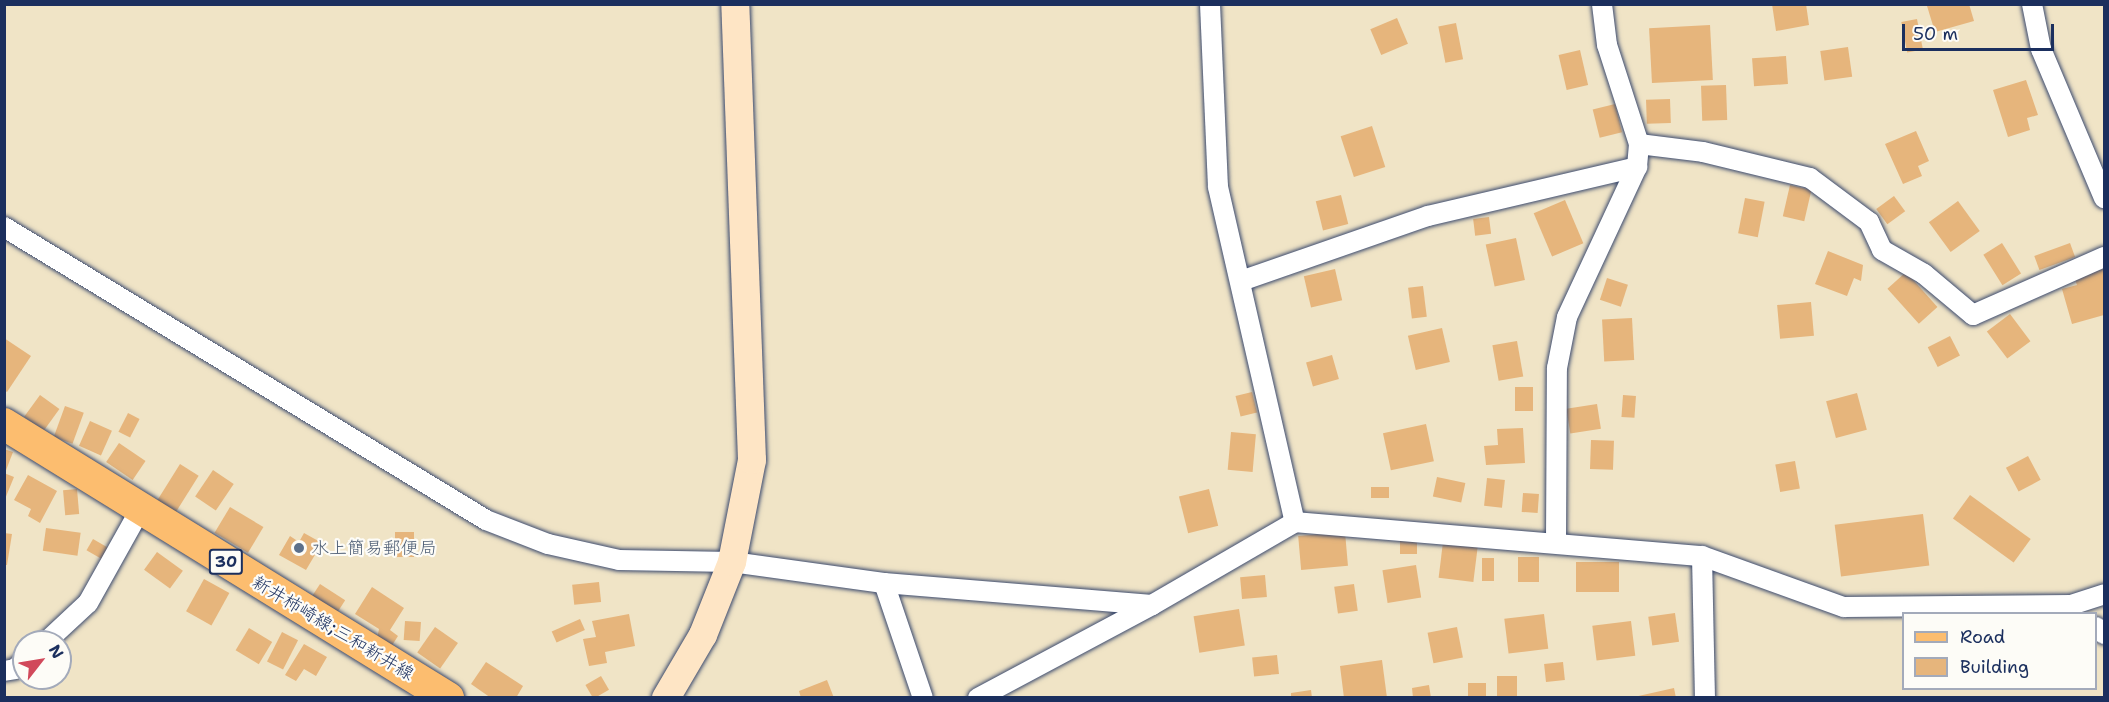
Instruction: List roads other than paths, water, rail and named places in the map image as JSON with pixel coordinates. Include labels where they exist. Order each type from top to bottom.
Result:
[{"type":"main road","name":"新井柿崎線;三和新井線","points":[[4,424],[448,698]]},
{"type":"street","points":[[666,698],[703,636],[732,562],[752,460],[735,4]]},
{"type":"street","points":[[1210,4],[1218,187],[1295,522]]},
{"type":"street","points":[[1556,542],[1557,368],[1567,317],[1637,167],[1639,144],[1607,45],[1602,4]]},
{"type":"street","points":[[2032,4],[2041,48],[2104,198]]},
{"type":"street","points":[[1639,144],[1703,152],[1810,178],[1869,222],[1882,250],[1924,274],[1973,315],[2104,257]]},
{"type":"street","points":[[1241,282],[1428,216],[1637,167]]},
{"type":"street","points":[[4,227],[486,520],[548,544],[619,560],[732,562],[884,583],[1152,605]]},
{"type":"street","points":[[59,630],[88,603],[140,510]]},
{"type":"street","points":[[978,698],[1152,605],[1295,522],[1702,556],[1844,607],[2076,609],[2104,594]]},
{"type":"street","points":[[1702,556],[1705,698]]},
{"type":"street","points":[[884,583],[923,698]]},
{"type":"place","name":"水上簡易郵便局","points":[[299,548]]}]
